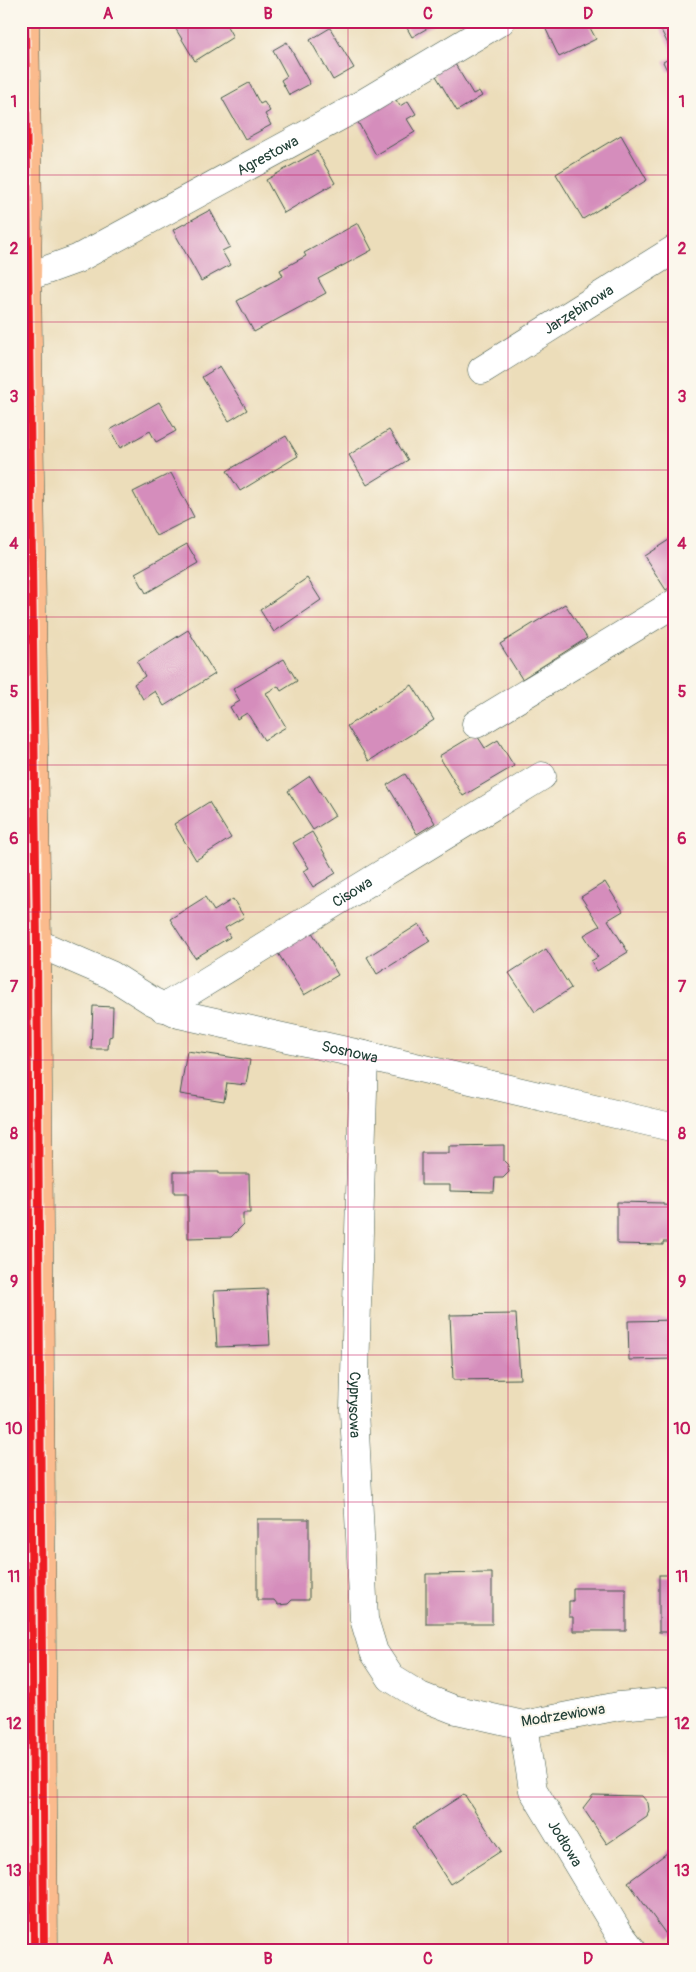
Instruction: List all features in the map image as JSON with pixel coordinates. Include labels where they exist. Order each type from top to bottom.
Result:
[{"type":"main road","points":[[25,21],[37,943],[31,1716],[44,1951]]},
{"type":"street","name":"Agrestowa","points":[[27,277],[77,259],[357,107],[501,21]]},
{"type":"street","name":"Jarzębinowa","points":[[482,370],[675,249]]},
{"type":"street","points":[[476,724],[675,603]]},
{"type":"street","name":"Cisowa","points":[[163,1008],[542,776]]},
{"type":"street","name":"Sosnowa","points":[[37,943],[111,975],[163,1008],[179,1014],[675,1128]]},
{"type":"street","name":"Cyprysowa","points":[[364,1055],[354,1410],[364,1619],[374,1652],[391,1678],[420,1696],[453,1709]]},
{"type":"street","name":"Modrzewiowa","points":[[453,1709],[523,1725],[619,1706],[675,1701]]},
{"type":"street","name":"Jodłowa","points":[[523,1725],[533,1790],[619,1932],[633,1951]]},
{"type":"building","points":[[171,21],[224,21],[233,37],[195,61]]},
{"type":"building","points":[[403,21],[440,21],[412,37]]},
{"type":"building","points":[[542,21],[594,21],[588,24],[596,39],[559,57]]},
{"type":"building","points":[[667,21],[675,21],[675,69],[668,72],[663,62],[674,56],[659,26]]},
{"type":"building","points":[[330,28],[354,68],[333,80],[310,40]]},
{"type":"building","points":[[287,42],[310,84],[289,95],[281,80],[287,76],[273,50]]},
{"type":"building","points":[[452,59],[473,94],[479,91],[482,96],[457,111],[429,64]]},
{"type":"building","points":[[249,83],[260,104],[264,102],[270,111],[265,114],[271,125],[245,139],[222,98]]},
{"type":"building","points":[[392,94],[400,106],[408,101],[416,114],[407,119],[415,132],[376,155],[354,115]]},
{"type":"building","points":[[621,135],[647,180],[583,219],[556,174]]},
{"type":"building","points":[[317,151],[335,183],[284,213],[266,180]]},
{"type":"building","points":[[210,210],[230,247],[222,251],[230,265],[201,281],[173,230]]},
{"type":"building","points":[[358,223],[372,250],[318,279],[326,293],[254,332],[237,301],[283,276],[280,270],[306,256],[304,253]]},
{"type":"building","points":[[220,366],[247,410],[229,421],[202,377]]},
{"type":"building","points":[[159,402],[176,431],[156,442],[150,431],[120,448],[110,430]]},
{"type":"building","points":[[389,430],[408,460],[367,485],[349,455]]},
{"type":"building","points":[[286,436],[298,456],[240,491],[227,471]]},
{"type":"building","points":[[171,473],[194,517],[156,536],[133,492]]},
{"type":"building","points":[[675,536],[675,584],[666,590],[644,556]]},
{"type":"building","points":[[187,544],[198,563],[146,593],[135,573]]},
{"type":"building","points":[[307,578],[321,600],[274,632],[260,610]]},
{"type":"building","points":[[565,604],[587,638],[522,679],[500,644]]},
{"type":"building","points":[[188,630],[215,674],[164,706],[155,691],[143,699],[134,684],[145,676],[137,662]]},
{"type":"building","points":[[284,659],[297,681],[281,691],[278,686],[266,693],[286,727],[264,740],[247,713],[237,719],[230,707],[240,701],[233,689]]},
{"type":"building","points":[[412,685],[434,720],[369,761],[347,726]]},
{"type":"building","points":[[476,734],[485,748],[498,740],[514,766],[463,796],[439,756]]},
{"type":"building","points":[[405,774],[435,823],[417,834],[387,785]]},
{"type":"building","points":[[310,776],[335,816],[313,830],[288,791]]},
{"type":"building","points":[[209,802],[231,838],[196,860],[174,824]]},
{"type":"building","points":[[312,832],[336,873],[313,887],[303,871],[309,868],[293,843]]},
{"type":"building","points":[[605,882],[623,911],[608,920],[628,952],[597,971],[591,961],[598,957],[584,935],[600,926],[581,897]]},
{"type":"building","points":[[205,897],[214,911],[233,899],[244,917],[225,928],[230,937],[195,958],[170,919]]},
{"type":"building","points":[[419,924],[430,941],[377,974],[367,957]]},
{"type":"building","points":[[310,929],[338,975],[304,995],[276,950]]},
{"type":"building","points":[[546,949],[571,988],[535,1012],[509,973]]},
{"type":"building","points":[[93,1006],[113,1007],[112,1036],[109,1037],[108,1049],[91,1049]]},
{"type":"building","points":[[187,1051],[250,1060],[246,1085],[227,1083],[224,1101],[180,1094]]},
{"type":"building","points":[[504,1145],[504,1161],[508,1165],[509,1172],[503,1178],[495,1178],[494,1192],[450,1191],[450,1185],[421,1185],[421,1153],[449,1153],[449,1146]]},
{"type":"building","points":[[174,1172],[249,1174],[250,1213],[243,1213],[243,1225],[231,1237],[188,1238],[188,1193],[174,1193]]},
{"type":"building","points":[[617,1202],[663,1203],[663,1205],[675,1206],[675,1242],[663,1242],[663,1245],[617,1244]]},
{"type":"building","points":[[267,1289],[270,1345],[217,1347],[214,1291]]},
{"type":"building","points":[[516,1314],[520,1379],[453,1380],[450,1315]]},
{"type":"building","points":[[675,1320],[675,1359],[629,1360],[628,1321]]},
{"type":"building","points":[[257,1519],[309,1519],[309,1600],[292,1600],[288,1604],[278,1605],[274,1600],[257,1600]]},
{"type":"building","points":[[492,1573],[492,1624],[426,1624],[426,1574]]},
{"type":"building","points":[[659,1575],[675,1575],[675,1632],[659,1632]]},
{"type":"building","points":[[573,1588],[626,1588],[626,1631],[573,1631],[573,1617],[569,1617],[569,1601],[573,1601]]},
{"type":"building","points":[[464,1794],[501,1851],[450,1884],[413,1827]]},
{"type":"building","points":[[593,1795],[642,1796],[648,1803],[647,1817],[607,1844],[583,1808]]},
{"type":"building","points":[[675,1847],[675,1932],[668,1937],[628,1882]]},
{"type":"transit line","points":[[25,21],[37,943],[44,1951]]},
{"type":"transit line","points":[[21,560],[27,943],[34,1951]]}]
